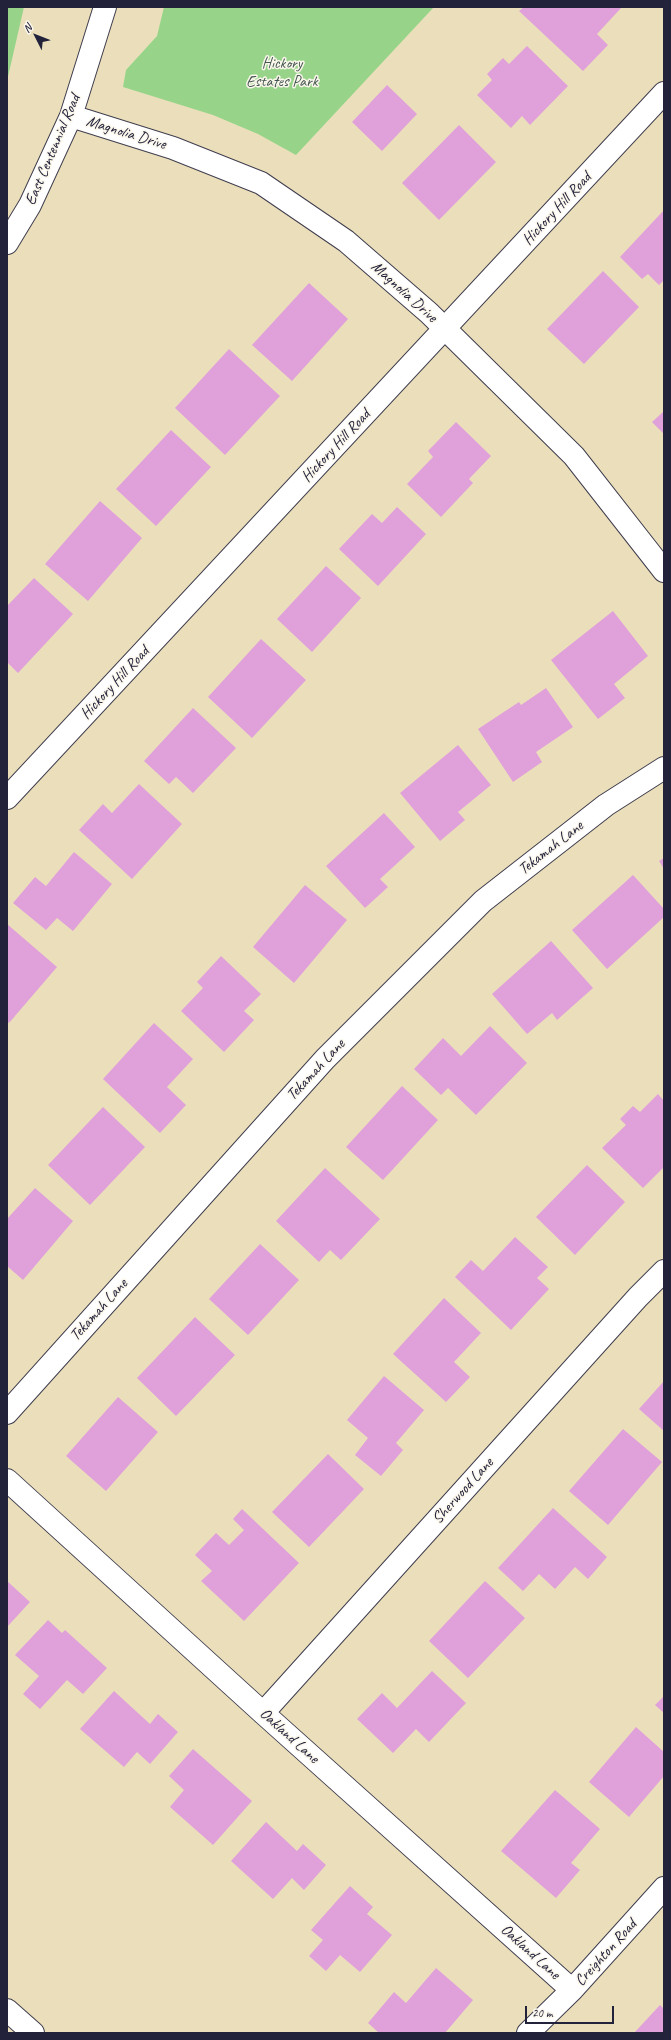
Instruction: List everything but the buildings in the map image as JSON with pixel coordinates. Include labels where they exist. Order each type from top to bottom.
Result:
[{"type":"street","name":"East Centennial Road","points":[[7,243],[30,205],[71,116],[105,7]]},
{"type":"street","name":"Hickory Hill Road","points":[[7,798],[664,93]]},
{"type":"street","name":"Magnolia Drive","points":[[71,116],[173,148],[261,183],[346,241],[445,329],[574,456],[664,571]]},
{"type":"street","name":"Tekamah Lane","points":[[7,1413],[325,1059],[483,901],[606,806],[664,768]]},
{"type":"street","name":"Sherwood Lane","points":[[263,1714],[638,1297],[664,1271]]},
{"type":"street","name":"Oakland Lane","points":[[7,1480],[263,1714],[572,1990]]},
{"type":"street","name":"Creighton Road","points":[[528,2033],[572,1990],[664,1888]]},
{"type":"street","points":[[7,2010],[33,2033]]},
{"type":"green space","points":[[7,7],[24,7],[7,81]]},
{"type":"green space","name":"Hickory Estates Park","points":[[164,7],[434,7],[296,155],[258,134],[213,115],[123,87],[126,70],[157,36]]}]
